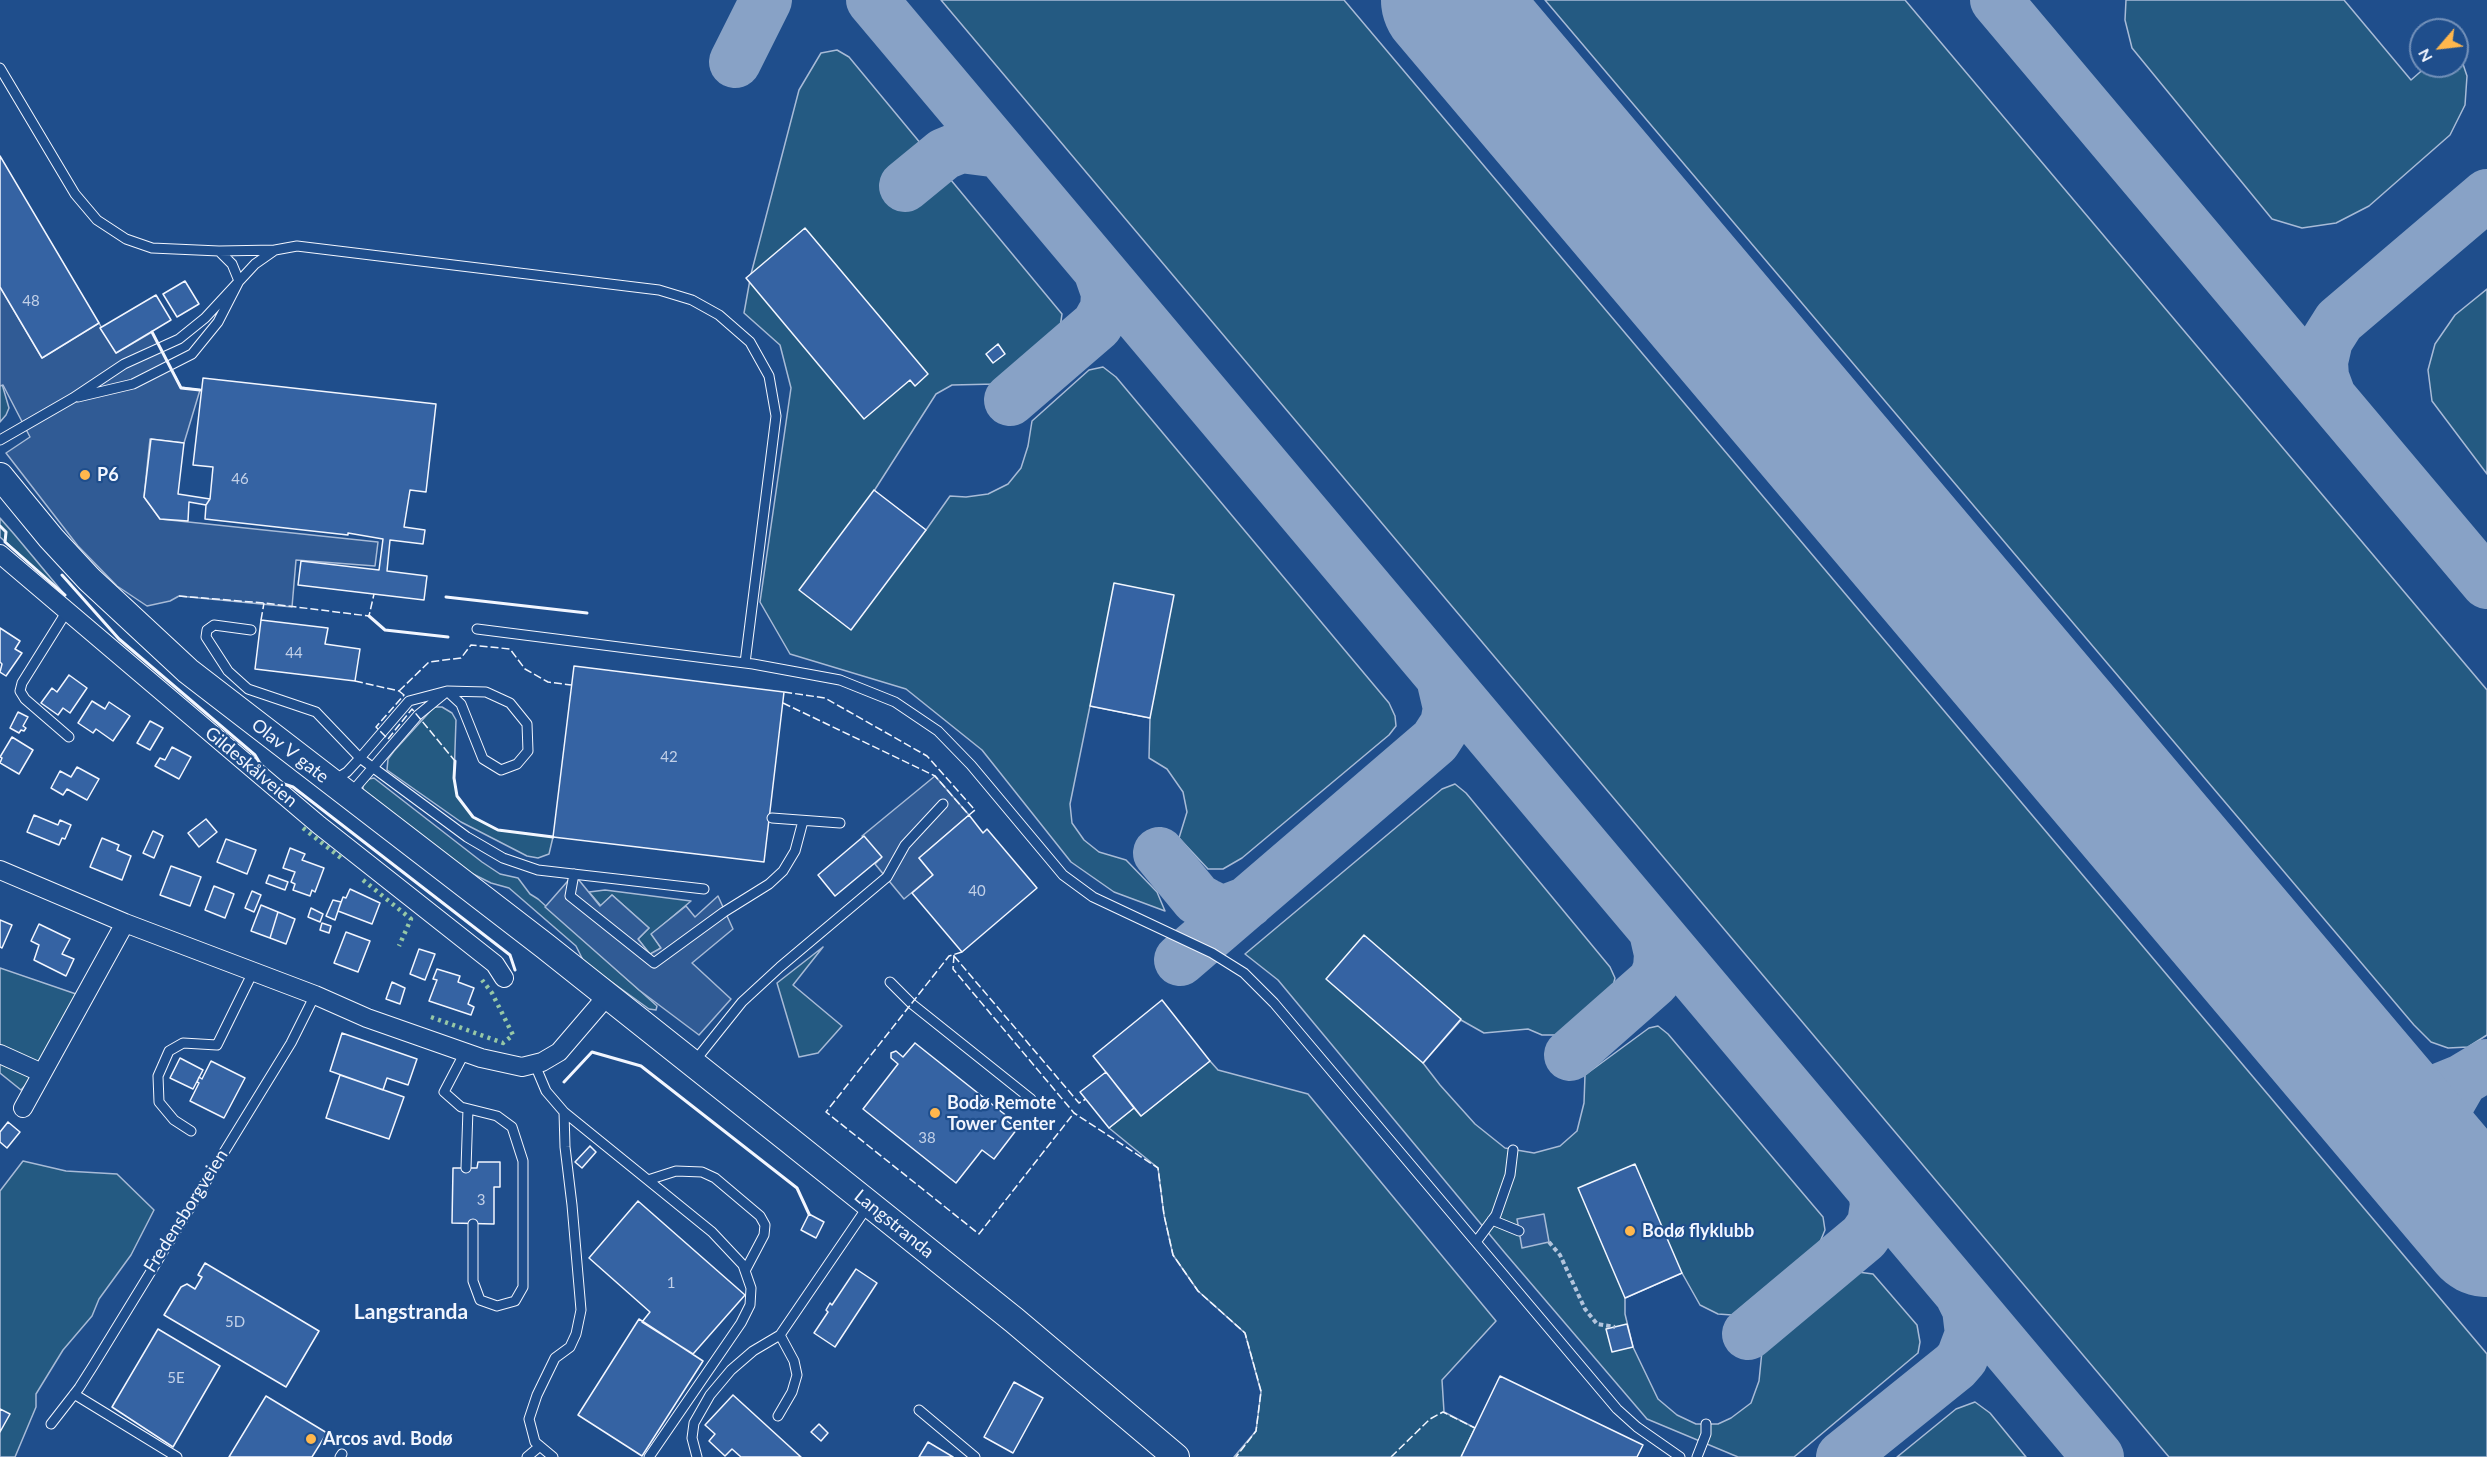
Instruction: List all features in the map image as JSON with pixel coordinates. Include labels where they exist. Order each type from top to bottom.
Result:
[{"type":"street","name":"Olav V gate","points":[[0,476],[51,538],[129,618],[188,671],[607,996]]},
{"type":"street","name":"Gildeskålveien","points":[[0,554],[319,825],[495,964],[504,978]]},
{"type":"street","points":[[0,870],[125,923],[315,995],[367,1018],[465,1052],[522,1067],[535,1065],[559,1052],[607,996]]},
{"type":"street","points":[[23,1108],[125,923]]},
{"type":"street","name":"Langstranda","points":[[607,996],[1014,1320],[1176,1457]]},
{"type":"street","points":[[0,1054],[42,1073]]},
{"type":"lane","points":[[0,68],[75,194],[97,220],[126,239],[152,248],[219,251],[275,250],[297,246],[659,290],[692,300],[719,315],[750,342],[769,376],[776,416],[745,663]]},
{"type":"lane","points":[[0,440],[73,398],[124,364],[179,339],[205,318],[255,264],[275,250]]},
{"type":"lane","points":[[73,398],[133,384],[192,354],[218,322],[239,281],[232,264],[219,251]]},
{"type":"lane","points":[[67,611],[22,683],[20,691],[25,699],[69,737]]},
{"type":"lane","points":[[251,630],[214,625],[207,630],[206,637],[228,671],[248,689],[316,712],[360,759],[467,837],[503,858],[538,870],[704,889]]},
{"type":"lane","points":[[477,629],[745,663],[840,680],[895,702],[938,730],[971,765],[1063,875],[1093,897],[1212,953],[1244,973],[1274,1003],[1617,1409],[1637,1427],[1680,1457]]},
{"type":"lane","points":[[339,789],[347,772],[409,701],[418,696],[447,691],[486,692],[510,703],[527,724],[528,751],[517,764],[501,771],[483,759],[461,704],[447,691]]},
{"type":"lane","points":[[339,789],[372,768],[418,715],[447,691]]},
{"type":"lane","points":[[693,1064],[742,1002],[887,877],[905,845],[943,804]]},
{"type":"lane","points":[[772,818],[840,823]]},
{"type":"lane","points":[[574,874],[570,896],[654,963],[724,912],[769,884],[783,871],[795,851],[803,821]]},
{"type":"lane","points":[[191,1131],[174,1120],[159,1102],[158,1076],[169,1051],[183,1043],[217,1045],[253,972]]},
{"type":"lane","points":[[890,982],[912,1004],[1031,1099]]},
{"type":"lane","name":"Fredensborgveien","points":[[51,1424],[74,1394],[291,1043],[315,995]]},
{"type":"lane","points":[[465,1052],[444,1092],[461,1107],[497,1116],[512,1127],[524,1161],[523,1287],[515,1300],[497,1306],[480,1300],[473,1281],[473,1224]]},
{"type":"lane","points":[[535,1065],[546,1091],[564,1112],[712,1232],[746,1271],[752,1288],[750,1305],[741,1323],[649,1457]]},
{"type":"lane","points":[[466,1168],[468,1109]]},
{"type":"lane","points":[[553,1457],[535,1442],[529,1419],[537,1395],[555,1358],[570,1347],[576,1334],[581,1310],[565,1147],[564,1112]]},
{"type":"lane","points":[[1476,1242],[1497,1215],[1510,1175],[1513,1150]]},
{"type":"lane","points":[[648,1180],[676,1171],[702,1172],[715,1179],[760,1216],[765,1226],[764,1235],[746,1271]]},
{"type":"lane","points":[[697,1457],[692,1438],[694,1423],[710,1395],[731,1370],[753,1351],[780,1335],[869,1204]]},
{"type":"lane","points":[[1492,1220],[1519,1231]]},
{"type":"lane","points":[[778,1416],[792,1392],[797,1375],[794,1361],[780,1335]]},
{"type":"lane","points":[[74,1394],[177,1457]]},
{"type":"lane","points":[[919,1410],[975,1457]]},
{"type":"lane","points":[[1697,1457],[1706,1434],[1706,1424]]},
{"type":"lane","points":[[527,1457],[540,1446]]},
{"type":"path","points":[[1550,1242],[1560,1255],[1586,1309],[1597,1324],[1616,1327]]},
{"type":"shaded area","points":[[941,0],[1344,0],[2487,1354],[2487,1457],[2169,1457]]},
{"type":"shaded area","points":[[1545,0],[1905,0],[2487,690],[2487,1035],[2468,1047],[2448,1048],[2431,1042],[2414,1025]]},
{"type":"shaded area","points":[[2126,0],[2344,0],[2411,80],[2413,78],[2467,78],[2465,105],[2450,135],[2369,206],[2336,223],[2302,228],[2272,219],[2132,48],[2125,20]]},
{"type":"shaded area","points":[[837,50],[849,57],[1062,314],[1060,328],[996,384],[952,385],[936,394],[874,491],[926,530],[950,496],[966,497],[988,494],[1008,484],[1021,468],[1028,446],[1032,421],[1089,370],[1103,367],[1116,377],[1389,703],[1395,716],[1396,726],[1389,735],[1242,858],[1223,869],[1208,869],[1179,838],[1187,812],[1183,792],[1167,769],[1149,758],[1150,718],[1090,706],[1070,804],[1072,823],[1084,840],[1099,852],[1126,860],[1157,892],[1165,911],[1114,892],[1071,862],[982,750],[906,689],[790,654],[760,602],[791,388],[780,345],[744,313],[751,274],[799,90],[821,53]]},
{"type":"shaded area","name":"P6","points":[[0,287],[42,358],[99,323],[116,353],[152,332],[181,387],[200,390],[184,443],[150,439],[144,497],[160,519],[378,542],[375,566],[296,560],[292,607],[179,596],[170,601],[147,606],[117,586],[78,546],[6,453],[30,437],[3,385],[0,386]]},
{"type":"shaded area","points":[[2487,289],[2487,474],[2432,401],[2428,370],[2435,344],[2455,315]]},
{"type":"shaded area","points":[[2,384],[9,408],[0,422],[0,386]]},
{"type":"shaded area","points":[[0,518],[14,534],[65,595],[0,537]]},
{"type":"shaded area","points":[[434,707],[442,707],[452,713],[456,720],[454,778],[457,796],[473,817],[498,830],[553,837],[549,854],[538,858],[527,856],[461,822],[387,770],[388,759]]},
{"type":"shaded area","points":[[935,776],[969,815],[919,858],[933,875],[904,899],[875,864],[881,858],[862,836]]},
{"type":"shaded area","points":[[374,778],[482,862],[500,874],[518,878],[530,894],[657,1006],[656,1010],[649,1009],[584,962],[576,946],[509,888],[491,883],[463,869],[363,793],[363,785],[369,779]]},
{"type":"shaded area","points":[[1455,784],[1466,793],[1610,967],[1615,978],[1613,986],[1556,1035],[1542,1035],[1528,1029],[1484,1033],[1461,1020],[1423,1063],[1440,1085],[1475,1124],[1505,1148],[1534,1153],[1560,1146],[1577,1131],[1584,1103],[1585,1075],[1649,1028],[1658,1026],[1668,1034],[1823,1217],[1825,1230],[1820,1242],[1732,1315],[1718,1314],[1700,1305],[1682,1273],[1625,1298],[1625,1314],[1633,1347],[1658,1399],[1677,1415],[1696,1424],[1718,1424],[1731,1418],[1751,1403],[1759,1381],[1762,1351],[1858,1272],[1873,1274],[1917,1325],[1920,1342],[1918,1353],[1794,1457],[1738,1457],[1647,1419],[1505,1253],[1278,980],[1245,954],[1442,789]]},
{"type":"shaded area","points":[[574,874],[600,906],[612,895],[649,928],[638,939],[650,954],[661,948],[651,934],[686,906],[695,917],[718,896],[733,929],[692,963],[731,999],[699,1035],[639,990],[545,907]]},
{"type":"shaded area","points":[[605,890],[691,901],[652,934],[661,948],[650,955],[638,939],[649,928],[612,895],[601,906],[589,892]]},
{"type":"shaded area","points":[[823,947],[793,985],[842,1026],[818,1053],[799,1057],[777,983]]},
{"type":"shaded area","points":[[0,968],[76,994],[30,1080],[21,1090],[0,1073]]},
{"type":"shaded area","points":[[1210,1061],[1218,1070],[1308,1094],[1496,1321],[1442,1380],[1444,1412],[1475,1428],[1461,1457],[1234,1457],[1256,1431],[1261,1392],[1245,1333],[1198,1291],[1173,1255],[1164,1215],[1158,1168],[1109,1128],[1134,1108],[1141,1116]]},
{"type":"shaded area","points":[[23,1161],[66,1171],[117,1174],[154,1210],[131,1255],[99,1299],[92,1316],[63,1350],[36,1394],[36,1407],[15,1457],[0,1457],[0,1191]]},
{"type":"shaded area","points":[[1544,1214],[1549,1242],[1522,1248],[1517,1219]]},
{"type":"shaded area","points":[[1975,1402],[1990,1413],[2026,1457],[1897,1457],[1956,1409]]},
{"type":"building","points":[[0,156],[99,323],[42,358],[0,287]]},
{"type":"building","points":[[805,228],[928,374],[915,386],[910,380],[864,419],[746,278]]},
{"type":"building","points":[[185,281],[199,304],[177,317],[163,294]]},
{"type":"building","points":[[156,295],[171,320],[116,353],[100,328]]},
{"type":"building","points":[[998,344],[1005,354],[993,363],[986,354]]},
{"type":"building","points":[[203,378],[436,404],[426,492],[410,490],[404,527],[425,530],[423,544],[390,540],[387,571],[427,576],[424,600],[298,585],[301,561],[379,570],[383,539],[348,533],[348,535],[205,519],[206,505],[210,499],[213,467],[193,465]]},
{"type":"building","points":[[151,439],[184,443],[178,494],[210,499],[206,505],[189,502],[188,521],[160,519],[144,497]]},
{"type":"building","points":[[874,490],[926,530],[851,630],[799,590]]},
{"type":"building","points":[[1114,583],[1174,595],[1150,718],[1090,706]]},
{"type":"building","points":[[261,620],[328,628],[325,644],[360,649],[355,681],[255,669]]},
{"type":"building","points":[[0,628],[20,641],[15,649],[22,653],[6,676],[0,672],[2,664],[0,662]]},
{"type":"building","points":[[574,666],[784,692],[764,862],[553,837]]},
{"type":"building","points":[[69,675],[87,688],[70,713],[63,708],[58,715],[41,703],[52,688],[57,692]]},
{"type":"building","points":[[92,701],[105,709],[109,702],[130,716],[113,741],[96,729],[93,733],[78,723]]},
{"type":"building","points":[[18,712],[28,717],[23,726],[26,728],[19,733],[10,728]]},
{"type":"building","points":[[150,721],[163,728],[150,750],[137,743]]},
{"type":"building","points":[[12,737],[33,750],[19,774],[0,763],[2,758],[0,757]]},
{"type":"building","points":[[172,747],[191,757],[179,779],[155,766],[160,758],[165,760]]},
{"type":"building","points":[[77,767],[99,779],[87,800],[67,789],[63,795],[51,788],[60,771],[71,777]]},
{"type":"building","points":[[34,815],[58,825],[60,820],[71,825],[65,839],[62,838],[59,845],[27,832]]},
{"type":"building","points":[[969,815],[983,833],[987,829],[1037,888],[962,952],[912,893],[933,875],[919,858]]},
{"type":"building","points":[[206,819],[217,832],[199,847],[188,833]]},
{"type":"building","points":[[153,831],[163,836],[154,858],[143,853]]},
{"type":"building","points":[[864,836],[882,857],[835,896],[818,875]]},
{"type":"building","points":[[102,838],[119,845],[117,850],[131,856],[122,880],[90,867]]},
{"type":"building","points":[[226,839],[256,850],[247,874],[217,862]]},
{"type":"building","points":[[290,848],[305,854],[302,860],[324,868],[315,892],[312,890],[310,896],[293,890],[295,884],[291,882],[295,872],[283,868]]},
{"type":"building","points":[[171,866],[201,877],[190,906],[160,895]]},
{"type":"building","points":[[269,875],[288,882],[285,890],[266,883]]},
{"type":"building","points":[[214,886],[234,894],[225,918],[205,910]]},
{"type":"building","points":[[350,889],[380,903],[372,924],[338,911],[343,897],[346,898]]},
{"type":"building","points":[[252,891],[261,895],[254,912],[245,908]]},
{"type":"building","points":[[333,900],[341,902],[335,920],[326,916]]},
{"type":"building","points":[[261,905],[278,912],[270,938],[251,931]]},
{"type":"building","points":[[311,908],[323,914],[320,922],[308,917]]},
{"type":"building","points":[[278,912],[295,919],[286,944],[270,938]]},
{"type":"building","points":[[0,920],[12,925],[2,948],[0,947]]},
{"type":"building","points":[[322,923],[331,926],[329,933],[320,930]]},
{"type":"building","points":[[39,924],[70,939],[62,954],[74,959],[66,976],[34,960],[39,945],[31,941]]},
{"type":"building","points":[[346,932],[370,941],[358,972],[334,963]]},
{"type":"building","points":[[1364,935],[1461,1019],[1423,1063],[1326,979]]},
{"type":"building","points":[[419,949],[435,954],[425,980],[410,974]]},
{"type":"building","points":[[437,969],[460,976],[458,982],[474,988],[468,1004],[474,1007],[471,1015],[429,1001],[437,980],[433,979]]},
{"type":"building","points":[[392,982],[405,988],[400,1004],[386,999]]},
{"type":"building","points":[[1162,1000],[1210,1061],[1141,1116],[1093,1056]]},
{"type":"building","points":[[342,1033],[417,1059],[408,1085],[387,1078],[383,1090],[330,1071]]},
{"type":"building","name":"Bodø Remote Tower Center","points":[[915,1043],[1008,1117],[1006,1120],[1017,1129],[994,1159],[982,1150],[956,1183],[863,1109],[898,1064],[891,1058],[891,1053],[896,1051],[903,1057]]},
{"type":"building","points":[[180,1058],[203,1070],[193,1089],[170,1078]]},
{"type":"building","points":[[211,1061],[245,1078],[224,1118],[190,1101],[199,1083],[197,1082],[199,1077],[202,1079]]},
{"type":"building","points":[[1106,1072],[1134,1108],[1109,1128],[1080,1092]]},
{"type":"building","points":[[340,1075],[404,1097],[389,1139],[326,1118]]},
{"type":"building","points":[[8,1122],[20,1132],[7,1148],[0,1142],[0,1132]]},
{"type":"building","points":[[590,1146],[596,1152],[582,1168],[575,1162]]},
{"type":"building","points":[[478,1162],[500,1162],[500,1187],[494,1187],[494,1224],[452,1223],[453,1168],[477,1168]]},
{"type":"building","name":"Bodø flyklubb","points":[[1635,1164],[1682,1273],[1625,1298],[1578,1188]]},
{"type":"building","points":[[638,1201],[745,1295],[693,1354],[642,1322],[650,1312],[589,1258]]},
{"type":"building","points":[[809,1214],[824,1222],[816,1238],[801,1230]]},
{"type":"building","points":[[205,1263],[319,1331],[286,1387],[164,1315],[181,1287],[187,1284],[195,1289],[202,1277],[198,1275]]},
{"type":"building","points":[[856,1269],[877,1283],[835,1347],[814,1333],[828,1312],[826,1310],[830,1303],[832,1305]]},
{"type":"building","points":[[639,1319],[703,1361],[642,1456],[578,1415]]},
{"type":"building","points":[[1627,1324],[1633,1347],[1612,1352],[1606,1329]]},
{"type":"building","points":[[158,1329],[220,1366],[173,1447],[112,1407]]},
{"type":"building","points":[[1500,1376],[1643,1445],[1637,1457],[1461,1457]]},
{"type":"building","points":[[1014,1382],[1043,1398],[1013,1453],[984,1437]]},
{"type":"building","points":[[733,1395],[801,1457],[741,1457],[732,1449],[725,1456],[709,1441],[715,1434],[705,1425]]},
{"type":"building","points":[[266,1396],[327,1433],[312,1457],[229,1457]]},
{"type":"building","points":[[0,1409],[10,1414],[0,1432]]},
{"type":"building","points":[[819,1424],[828,1433],[821,1441],[811,1432]]},
{"type":"building","points":[[928,1442],[953,1457],[919,1457]]},
{"type":"taxiway","points":[[735,62],[766,0]]},
{"type":"taxiway","points":[[872,0],[2098,1457]]},
{"type":"taxiway","points":[[1996,0],[2487,583]]},
{"type":"taxiway","points":[[905,186],[944,154],[961,147],[1000,152]]},
{"type":"taxiway","points":[[2330,396],[2323,377],[2322,362],[2327,340],[2339,321],[2487,195]]},
{"type":"taxiway","points":[[1010,400],[1097,325],[1106,309],[1107,293],[1099,270]]},
{"type":"taxiway","points":[[1180,960],[1435,741],[1446,724],[1449,708],[1442,678]]},
{"type":"taxiway","points":[[1159,853],[1197,899],[1206,904],[1216,909],[1227,910],[1248,902]]},
{"type":"taxiway","points":[[1570,1055],[1654,981],[1659,968],[1660,954],[1655,932]]},
{"type":"taxiway","points":[[2451,1188],[2440,1161],[2438,1134],[2443,1113],[2462,1080],[2487,1065]]},
{"type":"taxiway","points":[[2348,1067],[2369,1083],[2389,1091],[2410,1094],[2430,1093],[2462,1080]]},
{"type":"taxiway","points":[[1748,1334],[1864,1237],[1873,1224],[1876,1204],[1874,1192]]},
{"type":"taxiway","points":[[1842,1457],[1962,1358],[1971,1334],[1968,1309],[1961,1295]]},
{"type":"runway","points":[[1447,0],[2487,1231]]},
{"type":"hedge","points":[[303,828],[341,858]]},
{"type":"hedge","points":[[363,880],[411,919],[399,946]]},
{"type":"hedge","points":[[431,1017],[503,1043],[513,1035],[492,993],[482,980]]},
{"type":"fence","points":[[179,596],[264,603],[369,616],[374,594]]},
{"type":"fence","points":[[261,620],[264,603]]},
{"type":"fence","points":[[399,691],[429,662],[461,658],[471,645],[510,649],[525,669],[548,682],[571,685]]},
{"type":"fence","points":[[355,681],[399,691]]},
{"type":"fence","points":[[399,691],[404,695],[376,727],[388,739],[412,709],[455,761]]},
{"type":"fence","points":[[783,703],[935,776],[969,815],[975,810],[927,756],[825,698],[784,692]]},
{"type":"fence","points":[[962,952],[949,956],[826,1112],[979,1234],[1074,1113]]},
{"type":"fence","points":[[954,955],[953,969],[1074,1113],[1158,1168],[1164,1215],[1173,1255],[1198,1291],[1245,1333],[1261,1391],[1256,1431],[1236,1457]]},
{"type":"fence","points":[[954,956],[1079,1103],[1086,1099]]},
{"type":"fence","points":[[1391,1457],[1430,1419],[1443,1412],[1475,1428]]},
{"type":"wall","points":[[152,332],[181,388],[200,390]]},
{"type":"wall","points":[[0,526],[6,532],[5,542],[65,595]]},
{"type":"wall","points":[[62,575],[119,639],[255,755],[261,765]]},
{"type":"wall","points":[[446,597],[587,613]]},
{"type":"wall","points":[[369,616],[385,630],[448,637]]},
{"type":"wall","points":[[455,761],[454,778],[457,796],[473,817],[498,830],[553,837]]},
{"type":"wall","points":[[284,784],[293,787],[510,955],[515,970]]},
{"type":"wall","points":[[564,1082],[592,1052],[641,1066],[797,1188],[809,1214]]},
{"type":"place","name":"P6","points":[[85,475]]},
{"type":"place","name":"Bodø Remote Tower Center","points":[[935,1113]]},
{"type":"place","name":"Bodø flyklubb","points":[[1630,1231]]},
{"type":"place","name":"Arcos avd. Bodø","points":[[311,1439]]},
{"type":"district","name":"Langstranda","points":[[411,1312]]}]
